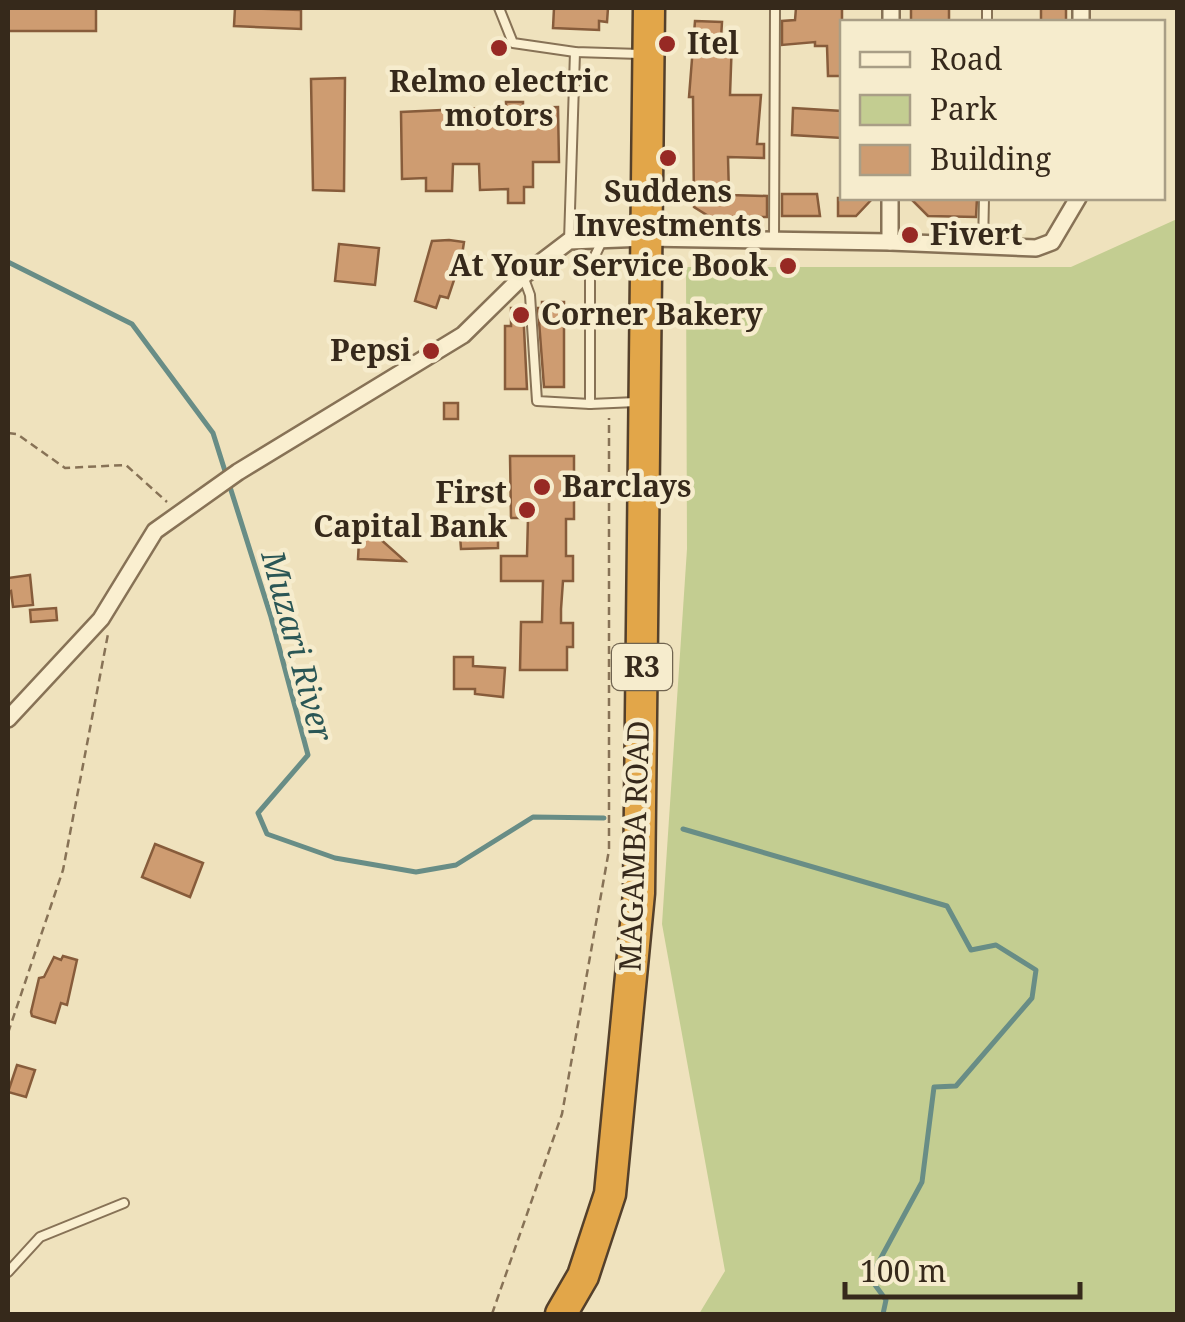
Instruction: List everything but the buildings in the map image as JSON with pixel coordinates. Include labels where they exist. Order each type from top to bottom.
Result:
[{"type":"highway","name":"MAGAMBA ROAD","points":[[562,1314],[583,1276],[610,1194],[638,893],[649,8]]},
{"type":"street","points":[[890,200],[890,242]]},
{"type":"street","points":[[8,719],[101,619],[154,531],[238,472],[463,334],[524,276],[569,241],[646,238],[1036,248],[1052,242],[1077,200]]},
{"type":"lane","points":[[499,8],[513,42],[575,52],[648,54]]},
{"type":"lane","points":[[774,240],[775,8]]},
{"type":"lane","points":[[569,241],[575,52]]},
{"type":"lane","points":[[983,247],[984,200]]},
{"type":"lane","points":[[590,404],[590,266],[602,240]]},
{"type":"lane","points":[[524,276],[530,295],[537,401],[645,402]]},
{"type":"lane","points":[[8,1272],[40,1236],[124,1203]]},
{"type":"path","points":[[492,1314],[562,1114],[609,850],[609,401]]},
{"type":"path","points":[[8,433],[17,434],[65,468],[126,465],[180,511]]},
{"type":"path","points":[[8,1033],[62,870],[108,635],[101,619]]},
{"type":"green space","points":[[1177,219],[1177,1314],[699,1314],[725,1271],[662,924],[687,549],[686,267],[1071,267]]},
{"type":"waterway","name":"Muzari River","points":[[8,262],[132,324],[213,433],[271,617],[308,755],[258,813],[267,834],[335,858],[416,872],[456,865],[533,817],[604,818]]},
{"type":"waterway","name":"Muzari River","points":[[683,829],[947,906],[971,950],[996,945],[1036,970],[1032,998],[956,1086],[934,1087],[922,1182],[870,1278],[886,1300],[883,1314]]},
{"type":"place","name":"Itel","points":[[667,44]]},
{"type":"place","name":"Relmo electric motors","points":[[499,48]]},
{"type":"place","name":"Suddens Investments","points":[[668,158]]},
{"type":"place","name":"Fivert","points":[[910,235]]},
{"type":"place","name":"At Your Service Book","points":[[788,266]]},
{"type":"place","name":"Corner Bakery","points":[[521,315]]},
{"type":"place","name":"Pepsi","points":[[431,351]]},
{"type":"place","name":"Barclays","points":[[542,487]]},
{"type":"place","name":"First Capital Bank","points":[[527,510]]}]
